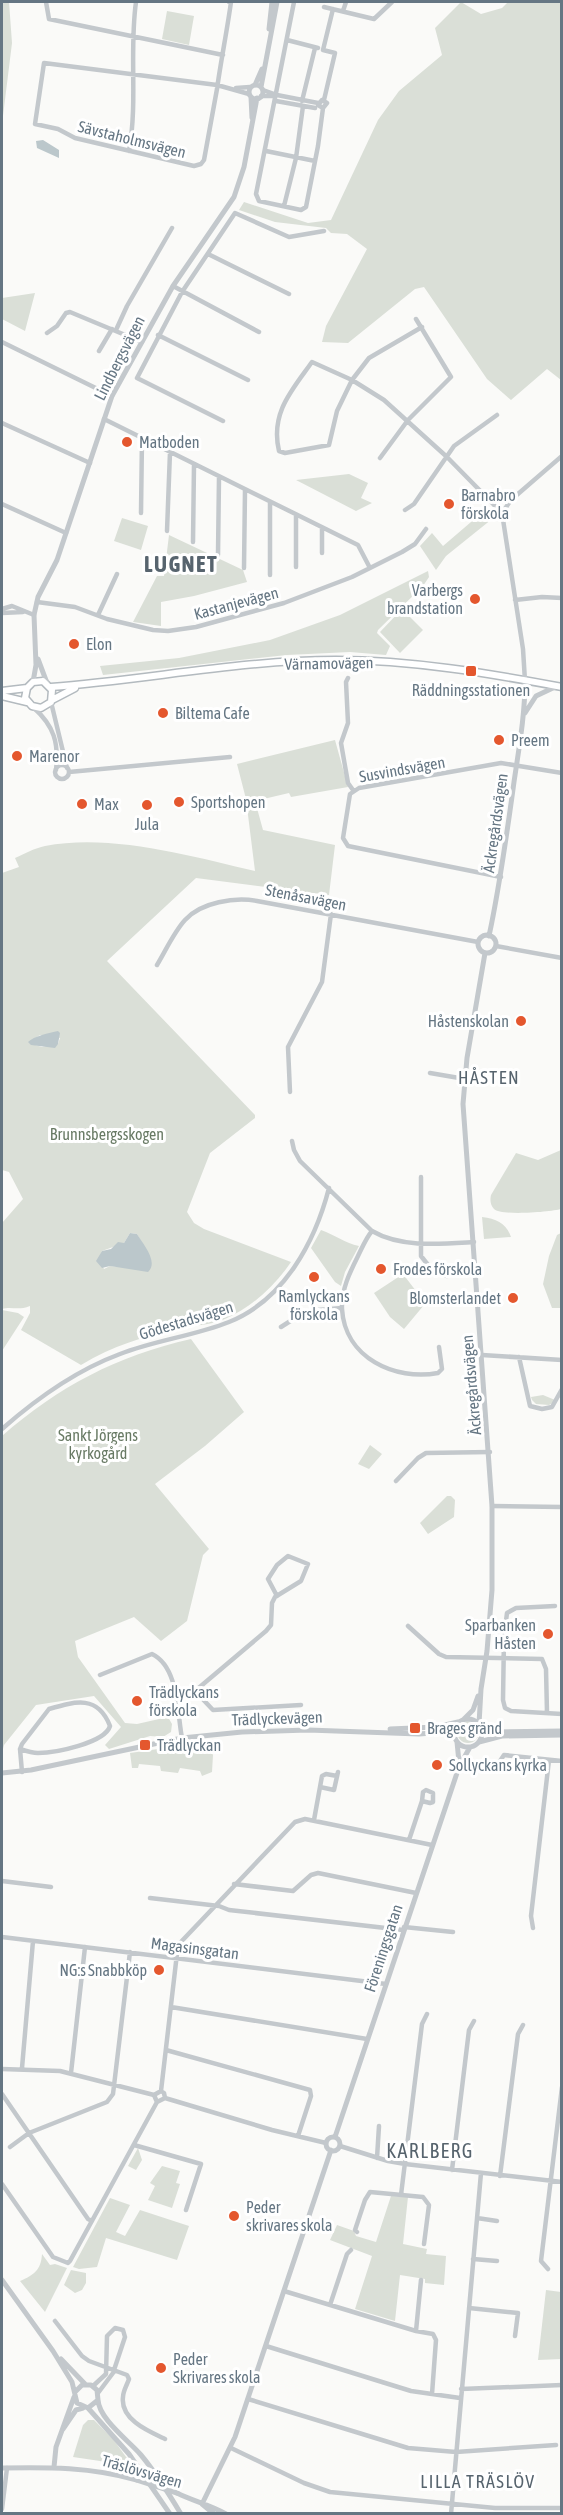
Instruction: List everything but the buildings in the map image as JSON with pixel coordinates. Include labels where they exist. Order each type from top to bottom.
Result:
[{"type":"main road","name":"Värnamovägen","points":[[49,685],[95,683],[250,666],[333,660],[430,666],[559,687]]},
{"type":"main road","points":[[2,694],[27,702],[34,708],[44,708],[51,701],[49,685],[33,682],[27,688],[25,696],[27,702]]},
{"type":"main road","name":"Värnamovägen","points":[[51,701],[70,690],[95,683]]},
{"type":"main road","points":[[2,694],[27,688]]},
{"type":"street","points":[[46,2],[49,19],[223,55]]},
{"type":"street","points":[[129,151],[133,127],[136,2]]},
{"type":"street","points":[[217,85],[231,2],[229,2]]},
{"type":"street","name":"Lindbergsvägen","points":[[33,682],[36,652],[34,615],[37,602],[57,561],[112,396],[172,286],[234,197],[244,167],[256,92],[264,65],[273,2]]},
{"type":"street","name":"Lindbergsvägen","points":[[268,39],[277,2]]},
{"type":"street","points":[[287,40],[335,53],[324,100],[327,106],[323,108],[306,207],[301,210],[260,201],[257,197],[294,2]]},
{"type":"street","points":[[343,11],[346,2]]},
{"type":"street","points":[[324,7],[375,19],[392,2]]},
{"type":"street","points":[[323,50],[333,9]]},
{"type":"street","points":[[284,206],[296,158],[303,103],[315,48]]},
{"type":"street","name":"Sävstaholmsvägen","points":[[217,85],[204,160],[201,164],[194,166],[75,138],[58,129],[35,124],[44,63],[217,85],[317,105]]},
{"type":"street","points":[[323,108],[317,105],[324,100]]},
{"type":"street","points":[[266,151],[315,161]]},
{"type":"street","points":[[223,421],[137,378],[158,335],[182,292],[235,213],[289,237],[324,231]]},
{"type":"street","name":"Lindbergsvägen","points":[[99,351],[114,330],[172,228]]},
{"type":"street","points":[[208,254],[289,294]]},
{"type":"street","points":[[172,286],[259,332]]},
{"type":"street","points":[[47,333],[57,326],[66,313],[70,312],[142,342]]},
{"type":"street","points":[[380,458],[408,420],[451,377],[416,319]]},
{"type":"street","points":[[422,327],[369,358],[352,380],[337,411],[329,445],[285,453],[279,451],[280,409],[312,362],[352,380],[384,400],[408,420],[502,513],[525,681]]},
{"type":"street","points":[[158,335],[248,380]]},
{"type":"street","points":[[2,342],[112,396]]},
{"type":"street","points":[[405,510],[414,504],[462,438],[497,415]]},
{"type":"street","points":[[104,419],[358,545],[370,568]]},
{"type":"street","points":[[2,423],[90,463]]},
{"type":"street","points":[[141,438],[141,513]]},
{"type":"street","points":[[167,531],[170,452]]},
{"type":"street","points":[[502,513],[511,500],[561,456]]},
{"type":"street","points":[[192,542],[194,464]]},
{"type":"street","points":[[218,555],[219,477]]},
{"type":"street","points":[[244,567],[245,490]]},
{"type":"street","points":[[270,502],[270,575]]},
{"type":"street","points":[[2,504],[66,533]]},
{"type":"street","points":[[296,515],[296,567]]},
{"type":"street","points":[[322,528],[322,553]]},
{"type":"street","name":"Kastanjevägen","points":[[37,602],[75,607],[153,630],[168,631],[196,627],[284,603],[370,568],[415,544],[426,529]]},
{"type":"street","points":[[98,615],[117,574]]},
{"type":"street","points":[[515,600],[542,597],[561,598]]},
{"type":"street","points":[[2,611],[34,615]]},
{"type":"street","name":"Lindbergsvägen","points":[[36,652],[49,685]]},
{"type":"street","points":[[348,678],[346,682],[348,723],[342,742],[347,777],[354,790]]},
{"type":"street","name":"Äckregårdsvägen","points":[[489,936],[501,877],[517,765],[524,714],[525,681]]},
{"type":"street","points":[[524,714],[536,696],[559,687]]},
{"type":"street","points":[[34,708],[46,718],[54,736],[57,748],[56,774],[61,778],[66,778],[68,770],[51,701]]},
{"type":"street","points":[[56,770],[61,765],[68,770],[230,757]]},
{"type":"street","name":"Susvindsvägen","points":[[501,877],[348,846],[343,838],[349,801],[354,790],[494,764],[517,765],[561,773]]},
{"type":"street","name":"Stenåsavägen","points":[[157,965],[186,919],[228,899],[257,900],[478,942]]},
{"type":"street","points":[[290,1092],[288,1047],[322,982],[331,914]]},
{"type":"street","points":[[483,936],[489,936],[494,939],[496,946],[492,952],[485,953],[479,949],[478,942],[483,936]]},
{"type":"street","points":[[496,946],[561,958]]},
{"type":"street","name":"Äckregårdsvägen","points":[[480,1726],[481,1689],[492,1590],[492,1506],[490,1452],[464,1116],[465,1079],[485,953]]},
{"type":"street","points":[[430,1073],[465,1079]]},
{"type":"street","points":[[292,1141],[300,1161],[372,1232],[390,1240],[420,1243],[474,1242]]},
{"type":"street","points":[[422,1177],[421,1256],[426,1265],[447,1276]]},
{"type":"street","name":"Gödestadsvägen","points":[[2,1429],[54,1389],[118,1355],[230,1322],[258,1306],[283,1282],[301,1256],[315,1228],[329,1188]]},
{"type":"street","points":[[372,1232],[349,1274],[343,1292],[342,1308],[348,1330],[361,1351],[376,1365],[392,1372],[438,1374],[442,1365],[439,1347]]},
{"type":"street","points":[[281,1327],[306,1311],[342,1308]]},
{"type":"street","points":[[482,1355],[561,1360]]},
{"type":"street","points":[[519,1357],[530,1406],[552,1407],[561,1389]]},
{"type":"street","points":[[396,1481],[418,1458],[426,1453],[490,1452]]},
{"type":"street","points":[[492,1506],[561,1507]]},
{"type":"street","points":[[176,1699],[195,1690],[271,1625],[272,1603],[277,1596],[302,1581],[308,1564],[288,1556],[277,1565],[268,1579],[277,1596]]},
{"type":"street","points":[[555,1606],[509,1610],[505,1621],[503,1700],[505,1708],[515,1712],[561,1714]]},
{"type":"street","points":[[408,1626],[443,1656],[544,1661],[548,1684],[547,1713]]},
{"type":"street","points":[[152,1646],[152,1654]]},
{"type":"street","points":[[100,1675],[152,1654],[159,1657],[171,1678],[182,1738]]},
{"type":"street","name":"Äckregårdsvägen","points":[[462,1720],[473,1710],[481,1689]]},
{"type":"street","points":[[195,1690],[208,1707],[217,1710],[301,1705]]},
{"type":"street","points":[[20,1749],[39,1753],[94,1742],[106,1734],[110,1726],[102,1712],[89,1702],[49,1709],[20,1749],[22,1772]]},
{"type":"street","points":[[474,1719],[480,1726],[495,1732],[561,1733],[509,1736],[479,1742],[470,1747],[462,1746],[455,1738],[455,1726],[462,1720],[474,1719]]},
{"type":"street","name":"Trädlyckevägen","points":[[378,1731],[436,1727],[462,1720]]},
{"type":"street","points":[[479,1742],[482,1735],[480,1726]]},
{"type":"street","name":"Trädlyckevägen","points":[[2,1773],[22,1772],[182,1738],[273,1730],[378,1731],[419,1734],[444,1732],[455,1738]]},
{"type":"street","name":"Föreningsgatan","points":[[455,1738],[459,1767]]},
{"type":"street","name":"Föreningsgatan","points":[[335,2137],[459,1767],[470,1747]]},
{"type":"street","points":[[496,1767],[504,1755],[561,1761]]},
{"type":"street","points":[[533,1928],[531,1916],[549,1760]]},
{"type":"street","points":[[314,1820],[320,1787],[325,1774],[337,1774],[334,1790],[320,1787]]},
{"type":"street","points":[[409,1840],[422,1801]]},
{"type":"street","points":[[165,2098],[161,2091],[179,1942],[295,1822],[305,1819],[314,1820],[432,1845]]},
{"type":"street","points":[[234,1884],[293,1891],[311,1875],[318,1873],[416,1893]]},
{"type":"street","points":[[2,1881],[51,1887]]},
{"type":"street","points":[[150,1898],[215,1905],[229,1910],[453,1932]]},
{"type":"street","name":"Magasinsgatan","points":[[2,1937],[386,1984]]},
{"type":"street","points":[[22,2068],[33,1941]]},
{"type":"street","points":[[71,2073],[85,1947]]},
{"type":"street","points":[[10,2147],[29,2133],[107,2102],[116,2086],[130,1952]]},
{"type":"street","points":[[171,2007],[367,2039]]},
{"type":"street","points":[[401,2194],[422,2024],[426,2014]]},
{"type":"street","points":[[452,2170],[469,2030],[474,2020]]},
{"type":"street","points":[[500,2176],[518,2034],[523,2025]]},
{"type":"street","points":[[166,2050],[310,2090],[311,2096],[298,2136]]},
{"type":"street","points":[[2,2069],[22,2068],[71,2073],[154,2095],[161,2091]]},
{"type":"street","points":[[548,2269],[541,2261],[561,2087]]},
{"type":"street","points":[[2,2094],[88,2219],[92,2221]]},
{"type":"street","points":[[154,2095],[157,2102]]},
{"type":"street","points":[[2,2184],[53,2257],[68,2263],[157,2102],[165,2098],[326,2143],[331,2150]]},
{"type":"street","points":[[377,2158],[379,2126]]},
{"type":"street","points":[[326,2143],[331,2137],[335,2137],[340,2142],[340,2146]]},
{"type":"street","points":[[134,2145],[201,2164],[186,2210]]},
{"type":"street","points":[[340,2146],[405,2164],[561,2182]]},
{"type":"street","points":[[331,2150],[340,2146]]},
{"type":"street","points":[[202,2504],[231,2448],[331,2150]]},
{"type":"street","points":[[451,2514],[481,2173]]},
{"type":"street","points":[[357,2232],[355,2230],[370,2192],[423,2197],[428,2200],[424,2244]]},
{"type":"street","points":[[477,2218],[497,2220]]},
{"type":"street","points":[[330,2305],[347,2254],[351,2250]]},
{"type":"street","points":[[473,2259],[497,2261]]},
{"type":"street","points":[[416,2331],[421,2280]]},
{"type":"street","points":[[2,2282],[72,2382],[77,2403],[87,2408],[129,2454],[170,2514]]},
{"type":"street","points":[[284,2291],[416,2331],[433,2334],[436,2340],[432,2394]]},
{"type":"street","points":[[469,2308],[518,2313],[515,2336]]},
{"type":"street","points":[[55,2321],[82,2356],[127,2375],[129,2379],[122,2401],[141,2428],[165,2439]]},
{"type":"street","points":[[62,2430],[76,2410],[87,2408],[98,2397],[111,2378],[125,2337],[123,2330],[119,2328],[112,2329],[107,2336],[107,2367],[104,2378],[93,2386]]},
{"type":"street","points":[[266,2346],[411,2391],[460,2398]]},
{"type":"street","points":[[53,2352],[85,2384],[93,2386]]},
{"type":"street","points":[[54,2467],[56,2447],[66,2413],[75,2393],[85,2384]]},
{"type":"street","points":[[461,2389],[561,2385]]},
{"type":"street","points":[[93,2386],[100,2408],[144,2459],[181,2514]]},
{"type":"street","points":[[248,2399],[408,2448],[456,2452],[556,2445]]},
{"type":"street","points":[[231,2448],[323,2490],[495,2508],[555,2511],[561,2508]]},
{"type":"street","name":"Träslövsvägen","points":[[4,2468],[54,2467],[93,2470],[137,2480],[177,2493],[202,2504],[214,2514]]},
{"type":"street","points":[[2,2509],[4,2468]]},
{"type":"street","name":"Träslövsvägen","points":[[202,2504],[210,2505],[226,2514]]},
{"type":"green space","points":[[2,2],[9,2],[12,43],[2,124]]},
{"type":"green space","points":[[461,2],[481,14],[502,8],[508,2],[561,2],[561,380],[547,369],[511,400],[487,379],[424,287],[415,289],[348,343],[322,342],[326,326],[367,249],[347,234],[331,233],[326,228],[275,222],[239,210],[244,202],[308,223],[331,220],[378,120],[399,91],[442,55],[435,28]]},
{"type":"green space","points":[[167,11],[194,16],[189,45],[162,39]]},
{"type":"green space","points":[[35,293],[25,331],[2,319],[2,298]]},
{"type":"green space","points":[[349,474],[368,483],[361,498],[372,503],[356,511],[296,480]]},
{"type":"green space","points":[[485,510],[492,519],[446,556],[436,570],[420,546],[432,533],[443,546]]},
{"type":"green space","points":[[122,518],[148,526],[141,550],[114,541]]},
{"type":"green space","points":[[169,535],[243,570],[247,582],[161,602],[161,626],[133,622],[157,576],[164,576]]},
{"type":"green space","points":[[428,571],[429,577],[423,586],[378,630],[377,633],[390,646],[386,655],[350,652],[287,655],[103,675],[100,666],[179,658],[270,640],[340,615]]},
{"type":"green space","points":[[402,609],[423,630],[400,653],[380,632]]},
{"type":"green space","name":"Brunnsbergsskogen","points":[[335,740],[348,787],[291,797],[289,793],[255,801],[263,830],[335,845],[329,895],[196,878],[107,961],[255,1115],[255,1118],[210,1153],[187,1212],[194,1223],[204,1229],[291,1262],[262,1295],[225,1319],[141,1338],[105,1352],[81,1365],[21,1330],[30,1313],[30,1306],[2,1309],[2,1223],[23,1199],[9,1172],[2,1170],[2,873],[19,867],[15,858],[37,848],[96,842],[150,848],[255,871],[246,799],[237,764]],"holes":[[[40,1035],[60,1038],[58,1044],[42,1047],[35,1045],[34,1039]],[[130,1233],[137,1234],[143,1245],[119,1267],[110,1266],[104,1269],[99,1258],[102,1251],[124,1243]]]},
{"type":"green space","points":[[561,1150],[561,1209],[515,1213],[494,1209],[491,1195],[516,1153],[538,1160]]},
{"type":"green space","points":[[482,1217],[500,1223],[511,1237],[484,1239]]},
{"type":"green space","points":[[321,1230],[359,1246],[345,1272],[341,1286],[335,1282],[311,1248]]},
{"type":"green space","points":[[562,1233],[561,1308],[552,1308],[543,1284],[549,1256],[557,1235]]},
{"type":"green space","points":[[403,1274],[416,1291],[429,1299],[404,1329],[390,1317],[374,1293]]},
{"type":"green space","points":[[2,1310],[18,1313],[24,1317],[2,1351]]},
{"type":"green space","name":"Sankt Jörgens kyrkogård","points":[[191,1339],[244,1412],[205,1446],[155,1484],[209,1549],[203,1555],[187,1621],[161,1641],[134,1617],[75,1641],[78,1657],[125,1723],[137,1724],[168,1717],[172,1724],[171,1732],[163,1737],[150,1736],[109,1749],[105,1745],[121,1727],[94,1696],[36,1705],[4,1745],[2,1753],[2,1436],[45,1402],[90,1375],[138,1354]]},
{"type":"green space","points":[[543,1395],[555,1402],[549,1405],[536,1404],[531,1397]]},
{"type":"green space","points":[[370,1445],[382,1454],[369,1469],[358,1464]]},
{"type":"green space","points":[[447,1496],[455,1500],[454,1517],[428,1534],[420,1523]]},
{"type":"green space","points":[[468,1721],[476,1724],[479,1732],[476,1740],[468,1743],[460,1740],[457,1732],[460,1724]]},
{"type":"green space","points":[[200,1743],[207,1744],[213,1755],[212,1772],[202,1776],[200,1771],[180,1768],[178,1773],[161,1771],[160,1766],[139,1764],[138,1768],[132,1768],[130,1753]]},
{"type":"green space","points":[[138,2148],[142,2160],[136,2170],[128,2166]]},
{"type":"green space","points":[[162,2166],[180,2171],[176,2183],[180,2184],[172,2208],[148,2200],[155,2186],[150,2183]]},
{"type":"green space","points":[[391,2196],[408,2197],[403,2244],[427,2249],[426,2254],[446,2256],[444,2285],[425,2283],[425,2279],[400,2275],[395,2321],[355,2309],[372,2256],[330,2240],[337,2225],[354,2231],[356,2236],[376,2242]]},
{"type":"green space","points":[[110,2198],[130,2205],[116,2232],[125,2236],[140,2210],[189,2226],[177,2260],[106,2238],[97,2267],[79,2269],[73,2267]]},
{"type":"green space","points":[[42,2254],[50,2265],[55,2264],[67,2268],[45,2312],[20,2281],[36,2271]]},
{"type":"green space","points":[[71,2270],[86,2273],[86,2283],[82,2290],[75,2293],[64,2285]]},
{"type":"green space","points":[[546,2290],[561,2292],[561,2359],[538,2360]]},
{"type":"green space","points":[[88,2420],[94,2420],[113,2439],[137,2472],[100,2461],[73,2457],[83,2425]]},
{"type":"shaded area","points":[[43,140],[59,150],[59,158],[37,148],[36,141]]},
{"type":"shaded area","points":[[58,1031],[60,1033],[55,1048],[31,1045],[28,1042],[38,1036]]},
{"type":"shaded area","points":[[130,1233],[137,1234],[149,1253],[152,1263],[148,1272],[110,1266],[102,1268],[96,1261],[102,1251],[111,1249],[118,1242],[124,1243]]},
{"type":"place","name":"Matboden","points":[[127,442]]},
{"type":"place","name":"Barnabro förskola","points":[[449,504]]},
{"type":"place","name":"Varbergs brandstation","points":[[475,599]]},
{"type":"place","name":"Elon","points":[[74,644]]},
{"type":"place","name":"Räddningsstationen","points":[[471,671]]},
{"type":"place","name":"Biltema Cafe","points":[[163,713]]},
{"type":"place","name":"Preem","points":[[499,740]]},
{"type":"place","name":"Marenor","points":[[17,756]]},
{"type":"place","name":"Sportshopen","points":[[179,802]]},
{"type":"place","name":"Max","points":[[82,804]]},
{"type":"place","name":"Jula","points":[[147,805]]},
{"type":"place","name":"Håstenskolan","points":[[521,1021]]},
{"type":"place","name":"Frodes förskola","points":[[381,1269]]},
{"type":"place","name":"Ramlyckans förskola","points":[[314,1277]]},
{"type":"place","name":"Blomsterlandet","points":[[513,1298]]},
{"type":"place","name":"Sparbanken Håsten","points":[[548,1634]]},
{"type":"place","name":"Trädlyckans förskola","points":[[137,1701]]},
{"type":"place","name":"Brages gränd","points":[[415,1728]]},
{"type":"place","name":"Trädlyckan","points":[[145,1745]]},
{"type":"place","name":"Sollyckans kyrka","points":[[437,1765]]},
{"type":"place","name":"NG:s Snabbköp","points":[[159,1970]]},
{"type":"place","name":"Peder skrivares skola","points":[[234,2216]]},
{"type":"place","name":"Peder Skrivares skola","points":[[161,2368]]},
{"type":"district","name":"LUGNET","points":[[181,564]]},
{"type":"district","name":"HÅSTEN","points":[[489,1077]]},
{"type":"district","name":"KARLBERG","points":[[430,2150]]},
{"type":"district","name":"LILLA TRÄSLÖV","points":[[478,2481]]}]
